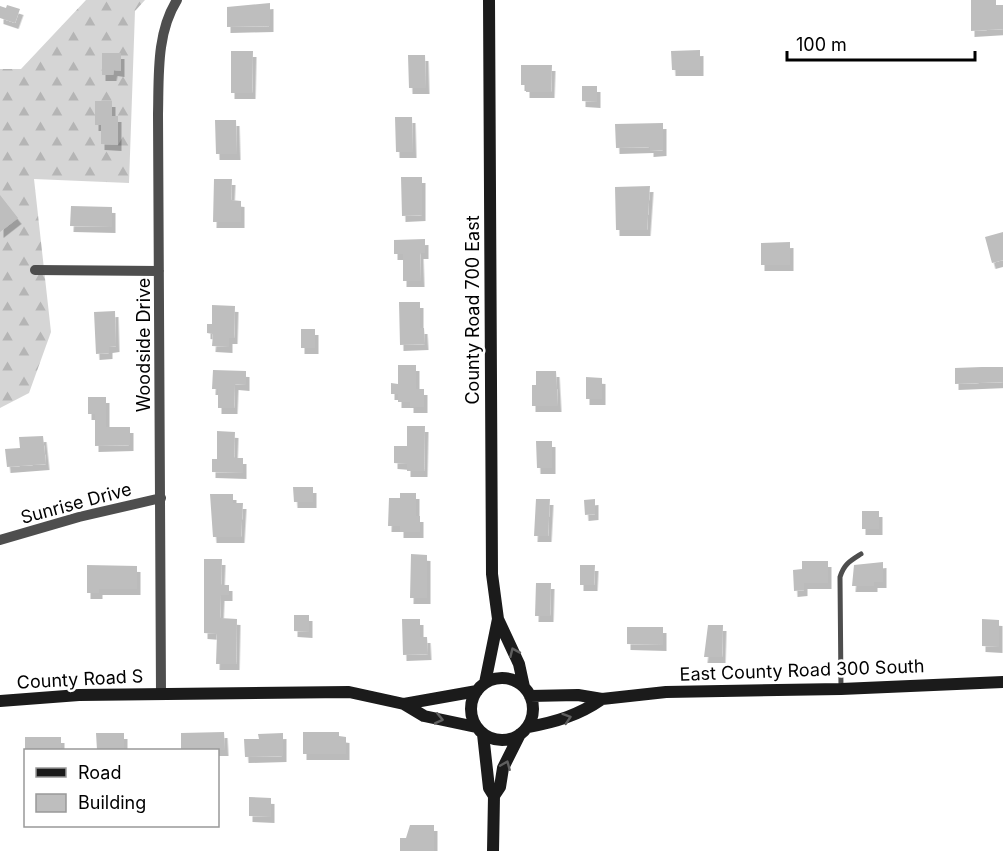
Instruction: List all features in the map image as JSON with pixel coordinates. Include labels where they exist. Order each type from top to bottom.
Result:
[{"type":"street","name":"Woodside Drive","points":[[161,693],[159,66],[165,26],[177,0]]},
{"type":"street","name":"County Road 700 East","points":[[489,0],[492,574],[498,618],[522,672],[527,692]]},
{"type":"street","points":[[35,270],[159,271]]},
{"type":"street","name":"Sunrise Drive","points":[[0,540],[79,517],[161,498]]},
{"type":"street","name":"County Road 700 East","points":[[481,687],[498,618]]},
{"type":"street","points":[[404,704],[481,687],[505,678],[527,692],[532,717],[503,768],[500,787],[494,796],[493,851]]},
{"type":"street","name":"East County Road 300 South","points":[[527,692],[602,699],[666,692],[841,689],[1003,682]]},
{"type":"street","points":[[481,687],[471,708],[480,730],[489,788],[494,796]]},
{"type":"street","points":[[161,693],[349,692],[404,704],[424,716],[480,730],[501,740],[524,730]]},
{"type":"street","name":"County Road S","points":[[0,701],[79,695],[161,693]]},
{"type":"street","name":"East County Road 300 South","points":[[524,730],[584,712],[602,699]]},
{"type":"lane","points":[[841,689],[840,577],[849,561],[861,555]]},
{"type":"green space","points":[[86,0],[145,0],[135,11],[129,183],[34,179],[51,332],[29,393],[0,408],[0,69],[21,69]]},
{"type":"building","points":[[971,0],[996,0],[996,5],[1003,5],[1003,29],[971,31]]},
{"type":"building","points":[[270,3],[270,26],[227,27],[227,7]]},
{"type":"building","points":[[7,5],[20,9],[15,23],[0,18],[0,6],[6,8]]},
{"type":"building","points":[[700,50],[700,70],[672,70],[671,51]]},
{"type":"building","points":[[231,51],[253,51],[252,93],[231,93]]},
{"type":"building","points":[[102,53],[121,53],[121,71],[114,70],[113,75],[102,75]]},
{"type":"building","points":[[408,55],[425,55],[426,88],[409,88]]},
{"type":"building","points":[[521,65],[552,65],[551,92],[526,92],[526,85],[521,85]]},
{"type":"building","points":[[582,86],[597,86],[597,102],[582,101]]},
{"type":"building","points":[[95,101],[112,101],[112,116],[118,116],[118,145],[101,144],[101,125],[95,125]]},
{"type":"building","points":[[395,117],[412,117],[413,152],[396,152]]},
{"type":"building","points":[[215,120],[236,120],[237,154],[216,154]]},
{"type":"building","points":[[663,123],[663,150],[650,151],[650,147],[616,148],[615,124]]},
{"type":"building","points":[[401,177],[422,177],[422,215],[402,216]]},
{"type":"building","points":[[214,179],[232,179],[231,200],[241,201],[241,222],[213,222]]},
{"type":"building","points":[[650,186],[647,230],[616,230],[615,187]]},
{"type":"building","points":[[0,195],[18,218],[0,232]]},
{"type":"building","points":[[71,206],[112,207],[112,227],[70,226]]},
{"type":"building","points":[[1003,232],[1003,260],[992,263],[985,237]]},
{"type":"building","points":[[425,239],[425,253],[420,253],[421,281],[403,281],[403,254],[394,254],[394,240]]},
{"type":"building","points":[[790,242],[790,265],[761,265],[761,243]]},
{"type":"building","points":[[399,302],[420,302],[420,328],[424,328],[425,344],[400,345]]},
{"type":"building","points":[[212,305],[235,306],[234,338],[229,338],[229,347],[212,346],[213,334],[207,333],[207,324],[212,324]]},
{"type":"building","points":[[115,311],[116,346],[109,347],[109,353],[96,354],[94,312]]},
{"type":"building","points":[[301,329],[315,329],[315,348],[301,348]]},
{"type":"building","points":[[398,365],[416,365],[416,389],[424,389],[424,407],[410,407],[410,402],[398,402],[398,394],[391,394],[391,383],[398,384]]},
{"type":"building","points":[[1003,367],[1003,382],[955,384],[955,368]]},
{"type":"building","points":[[213,370],[246,371],[246,385],[235,384],[234,408],[218,408],[218,389],[212,389]]},
{"type":"building","points":[[536,371],[556,371],[558,406],[532,406],[532,385],[536,385]]},
{"type":"building","points":[[586,377],[602,378],[602,399],[586,399]]},
{"type":"building","points":[[88,397],[106,397],[106,427],[130,427],[130,445],[95,446],[95,414],[88,414]]},
{"type":"building","points":[[407,426],[425,426],[424,471],[407,471],[407,464],[394,463],[394,446],[407,446]]},
{"type":"building","points":[[217,431],[235,432],[234,458],[243,458],[243,473],[212,472],[212,459],[217,459]]},
{"type":"building","points":[[43,436],[46,464],[7,467],[5,449],[20,448],[19,437]]},
{"type":"building","points":[[536,441],[552,441],[552,468],[537,468]]},
{"type":"building","points":[[293,487],[313,487],[313,502],[294,502]]},
{"type":"building","points":[[400,493],[416,493],[416,516],[420,516],[420,532],[400,532],[400,526],[388,526],[389,498],[400,498]]},
{"type":"building","points":[[210,494],[233,494],[233,503],[243,503],[241,537],[213,537]]},
{"type":"building","points":[[536,499],[550,499],[548,536],[534,536]]},
{"type":"building","points":[[595,499],[595,514],[585,515],[584,500]]},
{"type":"building","points":[[862,511],[879,511],[879,529],[862,529]]},
{"type":"building","points":[[411,554],[427,555],[427,598],[410,598]]},
{"type":"building","points":[[204,559],[222,559],[221,585],[229,585],[229,595],[221,595],[220,618],[237,619],[236,664],[216,664],[217,634],[204,633]]},
{"type":"building","points":[[802,561],[828,561],[828,583],[804,583],[804,590],[794,591],[793,570],[802,569]]},
{"type":"building","points":[[883,562],[883,582],[874,582],[874,586],[852,586],[854,565]]},
{"type":"building","points":[[87,565],[137,566],[137,589],[99,589],[99,593],[87,593]]},
{"type":"building","points":[[580,565],[595,565],[594,585],[580,585]]},
{"type":"building","points":[[536,583],[551,583],[550,616],[535,616]]},
{"type":"building","points":[[294,615],[309,615],[309,632],[294,631]]},
{"type":"building","points":[[402,619],[420,619],[420,637],[427,637],[428,654],[403,655]]},
{"type":"building","points":[[982,619],[999,620],[999,647],[982,646]]},
{"type":"building","points":[[708,625],[723,625],[722,657],[704,657]]},
{"type":"building","points":[[627,627],[663,627],[663,645],[627,644]]},
{"type":"building","points":[[224,732],[225,750],[181,749],[181,733]]},
{"type":"building","points":[[303,732],[339,732],[339,736],[346,737],[346,754],[303,754]]},
{"type":"building","points":[[96,733],[124,733],[124,749],[97,749]]},
{"type":"building","points":[[283,733],[283,756],[245,757],[244,739],[259,739],[258,734]]},
{"type":"building","points":[[25,737],[61,737],[61,749],[25,749]]},
{"type":"building","points":[[249,797],[271,798],[271,817],[249,816]]},
{"type":"building","points":[[410,825],[434,825],[434,851],[400,851],[400,838],[406,838]]}]
